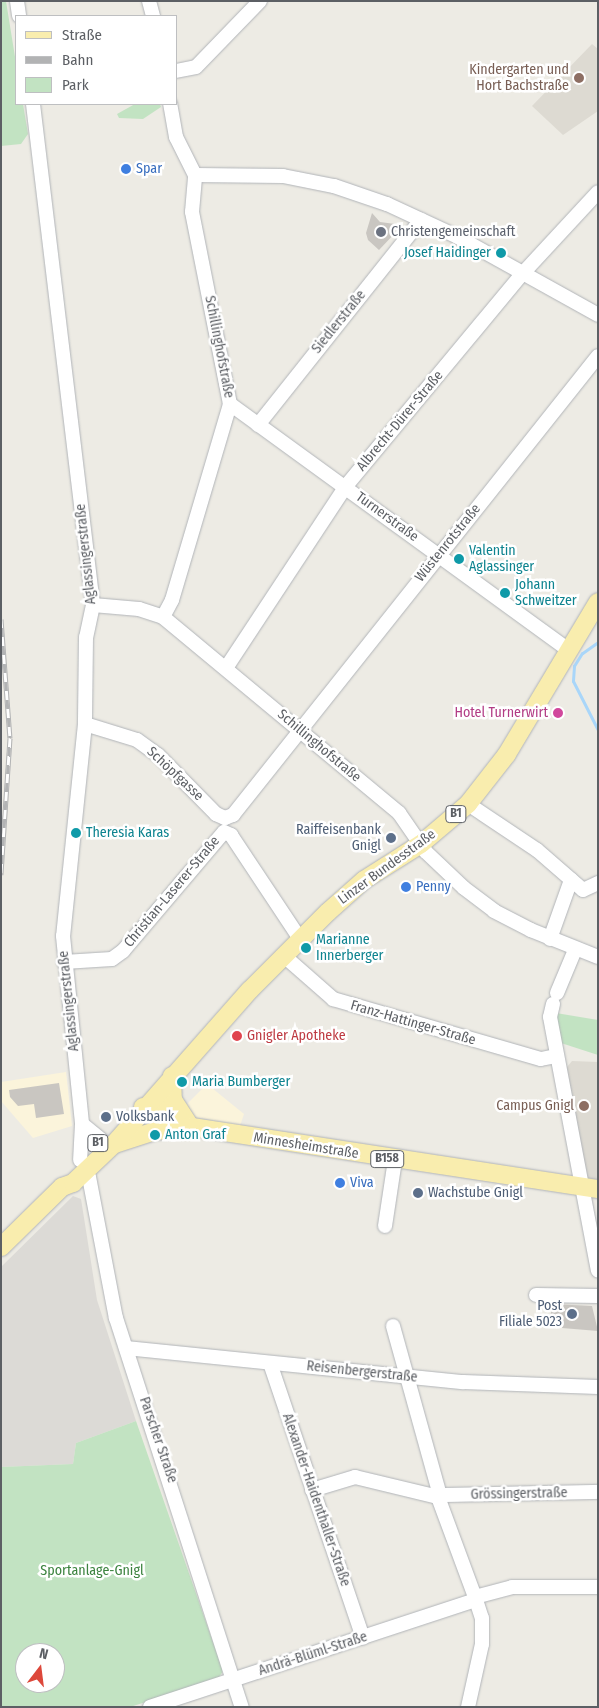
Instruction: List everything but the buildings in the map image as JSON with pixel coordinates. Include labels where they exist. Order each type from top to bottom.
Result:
[{"type":"main road","name":"Linzer Bundesstraße","points":[[1,1248],[108,1142],[125,1116],[143,1107],[283,955],[364,880],[421,844],[468,804],[507,754],[568,649],[598,602]]},
{"type":"main road","points":[[172,1076],[173,1100],[192,1127]]},
{"type":"main road","points":[[143,1107],[155,1131]]},
{"type":"main road","name":"Minnesheimstraße","points":[[143,1107],[159,1109],[192,1127]]},
{"type":"main road","name":"Minnesheimstraße","points":[[108,1142],[155,1131],[192,1127],[395,1160],[590,1188]]},
{"type":"street","points":[[17,1],[19,15]]},
{"type":"street","points":[[149,1],[153,15]]},
{"type":"street","points":[[178,72],[196,67],[260,1]]},
{"type":"street","name":"Aglassingerstraße","points":[[33,105],[93,606],[86,637],[85,724],[64,962],[82,1124],[82,1167]]},
{"type":"street","points":[[170,105],[176,137],[195,175],[283,176],[334,186],[421,220],[523,273],[598,315]]},
{"type":"street","name":"Schillinghofstraße","points":[[163,617],[172,600],[230,404],[192,212],[195,175]]},
{"type":"street","name":"Albrecht-Dürer-Straße","points":[[226,668],[346,486],[523,273],[598,192]]},
{"type":"street","name":"Siedlerstraße","points":[[258,425],[421,220]]},
{"type":"street","name":"Wüstenrotstraße","points":[[298,730],[598,356]]},
{"type":"street","name":"Turnerstraße","points":[[230,404],[346,486],[568,649]]},
{"type":"street","name":"Schillinghofstraße","points":[[93,606],[139,609],[163,617],[398,813],[421,844],[464,888],[494,910],[575,950],[598,957]]},
{"type":"street","name":"Schöpfgasse","points":[[85,724],[137,740],[158,755],[216,814],[225,818],[233,815],[298,730]]},
{"type":"street","points":[[468,804],[537,850],[583,890],[598,883]]},
{"type":"street","name":"Christian-Laserer-Straße","points":[[64,962],[112,959],[123,951],[224,832],[231,835],[300,939]]},
{"type":"street","points":[[550,938],[571,880]]},
{"type":"street","points":[[575,950],[555,999],[550,1017],[557,1056],[590,1188],[598,1271]]},
{"type":"street","name":"Franz-Hattinger-Straße","points":[[283,955],[333,999],[541,1059],[557,1056]]},
{"type":"street","points":[[82,1124],[108,1142]]},
{"type":"street","points":[[385,1226],[395,1160]]},
{"type":"street","name":"Parscher Straße","points":[[82,1167],[89,1177],[108,1287],[126,1348],[242,1707]]},
{"type":"street","points":[[536,1295],[598,1296]]},
{"type":"street","points":[[393,1326],[404,1377]]},
{"type":"street","name":"Reisenbergerstraße","points":[[126,1348],[404,1377],[518,1386],[598,1387]]},
{"type":"street","name":"Alexander-Haidenthaller-Straße","points":[[270,1363],[363,1638]]},
{"type":"street","name":"Grössingerstraße","points":[[404,1377],[440,1495],[598,1492]]},
{"type":"street","points":[[312,1490],[355,1477],[438,1497],[482,1618],[482,1644],[468,1707]]},
{"type":"street","name":"Andrä-Blüml-Straße","points":[[150,1707],[363,1638],[512,1587],[598,1587]]},
{"type":"shaded area","name":"Kindergarten und Hort Bachstraße","points":[[592,44],[598,49],[598,111],[563,135],[532,106]]},
{"type":"shaded area","name":"Campus Gnigl","points":[[572,1061],[598,1062],[598,1180],[588,1179],[563,1072]]},
{"type":"shaded area","points":[[66,1072],[72,1126],[33,1138],[1,1101],[1,1082]]},
{"type":"shaded area","points":[[207,1084],[244,1114],[240,1126],[194,1117],[183,1108]]},
{"type":"shaded area","points":[[73,1196],[81,1199],[97,1300],[136,1421],[76,1443],[73,1464],[1,1467],[1,1267]]},
{"type":"green space","points":[[1,1],[6,1],[15,57],[15,105],[23,105],[28,134],[21,144],[1,146]]},
{"type":"green space","points":[[133,105],[160,105],[161,107],[143,119],[119,118],[117,114]]},
{"type":"green space","points":[[556,1013],[598,1020],[598,1055],[561,1043]]},
{"type":"green space","name":"Sportanlage-Gnigl","points":[[136,1421],[223,1671],[218,1679],[130,1707],[1,1707],[1,1467],[73,1464],[76,1443]]},
{"type":"waterway","points":[[598,642],[582,653],[574,666],[573,681],[598,730]]},
{"type":"railway","points":[[1,619],[10,738],[1,875]]},
{"type":"place","name":"Kindergarten und Hort Bachstraße","points":[[579,78]]},
{"type":"place","name":"Spar","points":[[126,169]]},
{"type":"place","name":"Christengemeinschaft","points":[[381,232]]},
{"type":"place","name":"Josef Haidinger","points":[[501,253]]},
{"type":"place","name":"Valentin Aglassinger","points":[[459,559]]},
{"type":"place","name":"Johann Schweitzer","points":[[505,593]]},
{"type":"place","name":"Hotel Turnerwirt","points":[[558,713]]},
{"type":"place","name":"Theresia Karas","points":[[76,833]]},
{"type":"place","name":"Raiffeisenbank Gnigl","points":[[391,838]]},
{"type":"place","name":"Penny","points":[[406,887]]},
{"type":"place","name":"Marianne Innerberger","points":[[306,948]]},
{"type":"place","name":"Gnigler Apotheke","points":[[237,1036]]},
{"type":"place","name":"Maria Bumberger","points":[[182,1082]]},
{"type":"place","name":"Campus Gnigl","points":[[584,1106]]},
{"type":"place","name":"Volksbank","points":[[106,1117]]},
{"type":"place","name":"Anton Graf","points":[[155,1135]]},
{"type":"place","name":"Viva","points":[[340,1183]]},
{"type":"place","name":"Wachstube Gnigl","points":[[418,1193]]},
{"type":"place","name":"Post Filiale 5023","points":[[572,1314]]}]
